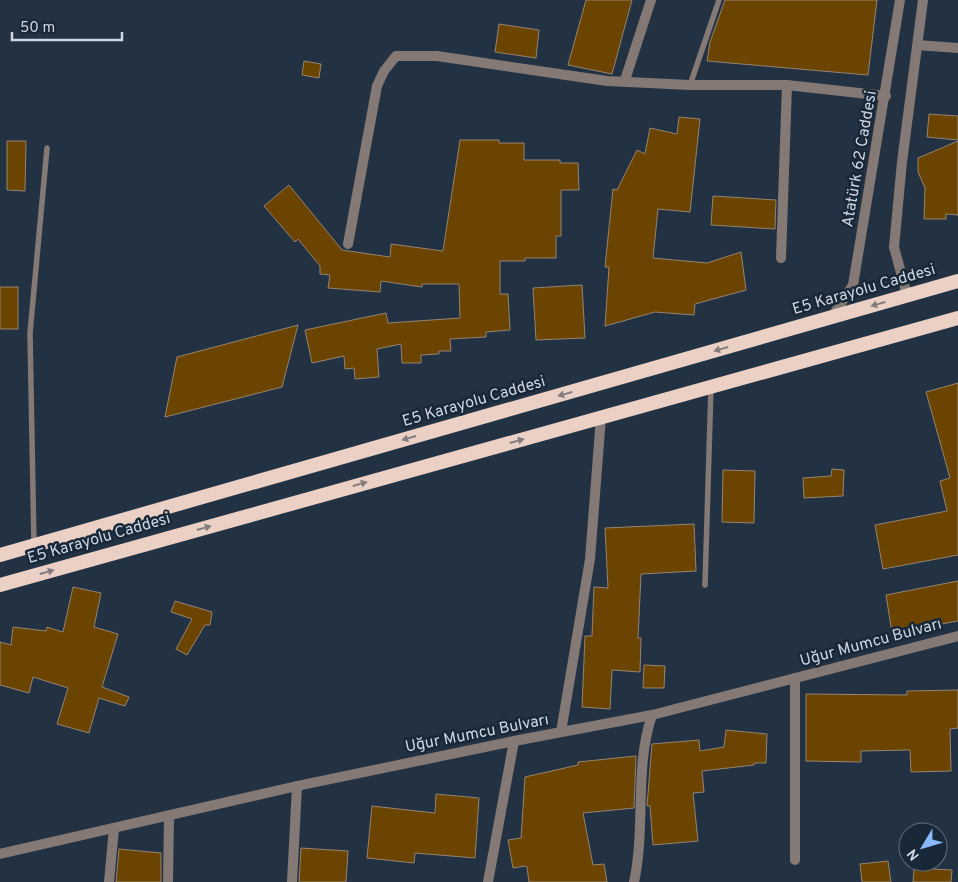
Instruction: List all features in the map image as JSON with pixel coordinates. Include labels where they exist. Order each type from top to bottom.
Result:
[{"type":"highway","name":"E5 Karayolu Caddesi","points":[[0,555],[958,281]]},
{"type":"highway","name":"E5 Karayolu Caddesi","points":[[0,585],[958,318]]},
{"type":"street","points":[[625,80],[651,0]]},
{"type":"street","name":"Atatürk 62 Caddesi","points":[[832,317],[853,285],[886,96],[900,0]]},
{"type":"street","points":[[907,296],[894,247],[923,0]]},
{"type":"street","points":[[917,45],[958,48]]},
{"type":"street","points":[[348,244],[377,86],[384,71],[396,56],[437,56],[607,81],[625,80],[690,85],[787,85],[886,96]]},
{"type":"street","points":[[781,258],[787,85]]},
{"type":"street","points":[[561,732],[590,559],[602,417]]},
{"type":"street","name":"Uğur Mumcu Bulvarı","points":[[0,854],[297,786],[514,741],[652,715],[958,636]]},
{"type":"street","points":[[795,678],[795,860]]},
{"type":"street","points":[[634,882],[639,859],[645,736],[652,715]]},
{"type":"street","points":[[488,882],[514,741]]},
{"type":"street","points":[[292,882],[297,786]]},
{"type":"street","points":[[168,882],[169,816]]},
{"type":"street","points":[[109,882],[114,828]]},
{"type":"lane","points":[[690,85],[719,0]]},
{"type":"lane","points":[[34,546],[30,333],[47,148]]},
{"type":"lane","points":[[705,585],[711,387]]},
{"type":"building","points":[[586,0],[632,0],[612,74],[568,65]]},
{"type":"building","points":[[725,0],[877,0],[868,75],[707,61],[710,42]]},
{"type":"building","points":[[499,24],[539,30],[536,58],[495,52]]},
{"type":"building","points":[[304,61],[321,64],[319,78],[302,75]]},
{"type":"building","points":[[929,114],[958,116],[958,140],[927,137]]},
{"type":"building","points":[[679,117],[700,119],[690,212],[658,209],[653,258],[707,263],[741,252],[746,290],[695,304],[694,315],[655,312],[605,326],[609,267],[605,267],[613,189],[617,190],[637,150],[645,154],[650,128],[677,134]]},
{"type":"building","points":[[460,140],[499,140],[499,143],[524,143],[524,160],[560,160],[560,163],[578,163],[579,190],[561,190],[561,236],[556,236],[556,258],[525,258],[525,261],[500,261],[500,294],[508,294],[510,330],[486,332],[486,337],[450,339],[451,351],[439,351],[439,354],[421,355],[421,363],[402,363],[401,344],[377,349],[379,377],[355,379],[354,368],[345,369],[344,356],[312,363],[305,330],[386,313],[388,323],[460,318],[459,284],[422,284],[422,287],[381,281],[380,292],[328,288],[330,275],[320,274],[320,266],[298,239],[295,242],[264,206],[289,185],[342,250],[390,257],[391,244],[443,251]]},
{"type":"building","points":[[7,141],[26,141],[25,191],[7,190]]},
{"type":"building","points":[[958,141],[958,215],[946,214],[946,219],[924,219],[925,188],[918,172],[918,158]]},
{"type":"building","points":[[713,196],[776,200],[775,229],[711,225]]},
{"type":"building","points":[[582,285],[585,338],[536,340],[533,288]]},
{"type":"building","points":[[0,287],[18,287],[18,329],[0,329]]},
{"type":"building","points":[[298,325],[282,387],[165,417],[177,357]]},
{"type":"building","points":[[958,383],[958,555],[883,569],[875,525],[947,511],[940,481],[950,478],[926,392]]},
{"type":"building","points":[[832,469],[844,470],[843,496],[804,498],[803,478],[831,476]]},
{"type":"building","points":[[723,470],[755,471],[754,523],[722,522]]},
{"type":"building","points":[[694,524],[696,571],[641,574],[638,638],[641,638],[640,672],[612,670],[610,709],[582,707],[585,636],[592,636],[594,587],[608,588],[605,528]]},
{"type":"building","points":[[958,581],[958,621],[892,633],[886,595]]},
{"type":"building","points":[[73,587],[101,593],[94,627],[118,634],[102,687],[129,697],[125,706],[99,698],[89,733],[57,724],[68,688],[33,677],[29,693],[0,685],[0,642],[11,645],[13,627],[46,631],[47,627],[63,632]]},
{"type":"building","points":[[175,601],[212,612],[210,625],[205,625],[187,655],[176,649],[192,619],[171,612]]},
{"type":"building","points":[[644,665],[665,666],[664,688],[643,688]]},
{"type":"building","points":[[958,690],[958,728],[950,729],[951,771],[911,772],[910,750],[861,751],[861,762],[806,761],[806,694],[907,695],[907,691]]},
{"type":"building","points":[[726,730],[767,734],[766,763],[702,771],[704,792],[693,793],[698,841],[653,845],[650,806],[647,806],[652,744],[699,740],[700,751],[724,747]]},
{"type":"building","points":[[636,756],[634,808],[583,813],[593,865],[604,864],[607,882],[529,882],[527,867],[513,868],[508,840],[521,838],[525,777],[578,765],[578,762]]},
{"type":"building","points":[[436,794],[479,798],[475,858],[415,853],[414,863],[367,858],[372,806],[435,813]]},
{"type":"building","points":[[301,848],[348,851],[346,882],[299,882]]},
{"type":"building","points":[[119,849],[161,853],[161,882],[116,882]]},
{"type":"building","points":[[888,861],[891,882],[862,882],[860,864]]},
{"type":"building","points":[[948,870],[952,870],[951,882],[913,882],[914,872],[948,872]]}]
